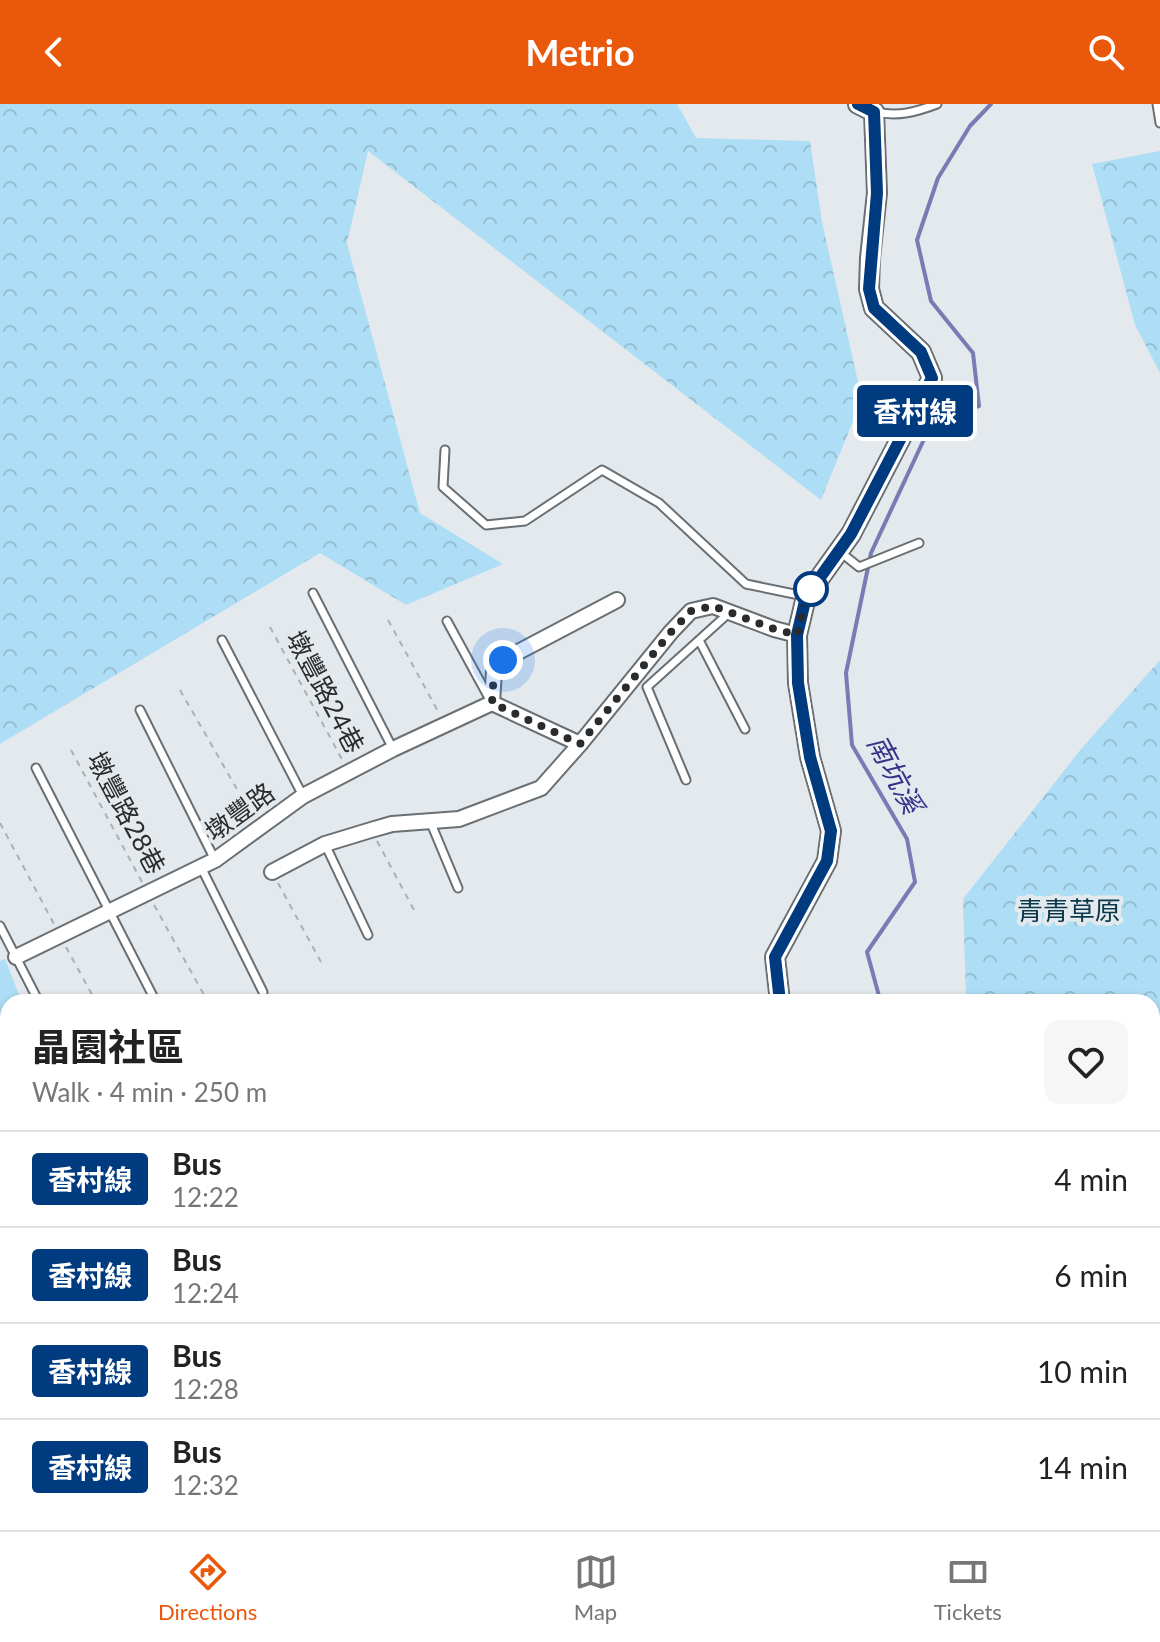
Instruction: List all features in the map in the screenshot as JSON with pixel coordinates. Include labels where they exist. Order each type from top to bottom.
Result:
[{"type":"street","points":[[779,994],[775,957],[827,861],[831,842],[831,831],[810,757],[798,683],[797,635],[806,597],[851,534],[932,378],[921,352],[874,308],[869,289],[877,193],[866,108]]},
{"type":"street","points":[[580,744],[492,703],[494,671],[503,660],[617,600]]},
{"type":"street","points":[[272,872],[325,844],[392,824],[459,819],[541,788],[691,611],[713,606],[797,635]]},
{"type":"street","name":"墩豐路","points":[[16,957],[215,860],[303,796],[393,749],[492,703]]},
{"type":"lane","points":[[866,108],[891,115],[917,112],[937,104]]},
{"type":"lane","points":[[1157,104],[1160,123]]},
{"type":"lane","points":[[445,450],[443,487],[486,525],[525,521],[602,470],[659,503],[746,584],[806,597]]},
{"type":"lane","points":[[838,551],[859,567],[919,543]]},
{"type":"lane","points":[[313,593],[393,749]]},
{"type":"lane","points":[[686,780],[647,687],[730,612]]},
{"type":"lane","points":[[447,621],[492,703]]},
{"type":"lane","points":[[222,640],[303,796]]},
{"type":"lane","points":[[699,640],[745,729]]},
{"type":"lane","points":[[140,710],[215,860]]},
{"type":"lane","points":[[36,768],[152,994]]},
{"type":"lane","points":[[430,821],[458,888]]},
{"type":"lane","points":[[325,844],[368,935]]},
{"type":"lane","points":[[201,867],[263,992]]},
{"type":"lane","points":[[0,926],[35,994]]},
{"type":"path","points":[[388,620],[446,725]]},
{"type":"path","name":"墩豐路24巷","points":[[270,627],[349,773]]},
{"type":"path","points":[[180,690],[259,828]]},
{"type":"path","name":"墩豐路28巷","points":[[71,750],[204,994]]},
{"type":"path","points":[[0,823],[92,994]]},
{"type":"path","points":[[371,830],[414,910]]},
{"type":"path","points":[[272,872],[321,962]]},
{"type":"green space","points":[[0,104],[677,104],[696,138],[810,141],[822,222],[862,399],[821,500],[368,151],[347,243],[420,513],[503,564],[406,605],[320,553],[0,744]]},
{"type":"green space","points":[[1160,151],[1160,373],[1135,325],[1092,164]]},
{"type":"green space","name":"青青草原","points":[[1160,660],[1160,994],[966,994],[963,899],[1081,749]]},
{"type":"green space","points":[[5,959],[19,994],[0,994],[0,961]]},
{"type":"waterway","name":"南坑溪","points":[[878,994],[867,952],[915,882],[907,839],[852,745],[846,673],[871,553],[933,420],[979,406],[973,353],[931,301],[917,240],[938,178],[970,126],[991,104]]},
{"type":"bus line","name":"香村線","points":[[778,994],[775,957],[827,861],[831,842],[831,831],[810,757],[798,683],[797,635],[806,597],[851,534],[932,378],[921,352],[874,308],[869,289],[877,193],[874,112],[858,104]]},
{"type":"route","points":[[503,660],[494,671],[492,703],[580,744],[691,611],[713,606],[797,635],[806,597],[815,583],[811,589]]}]
